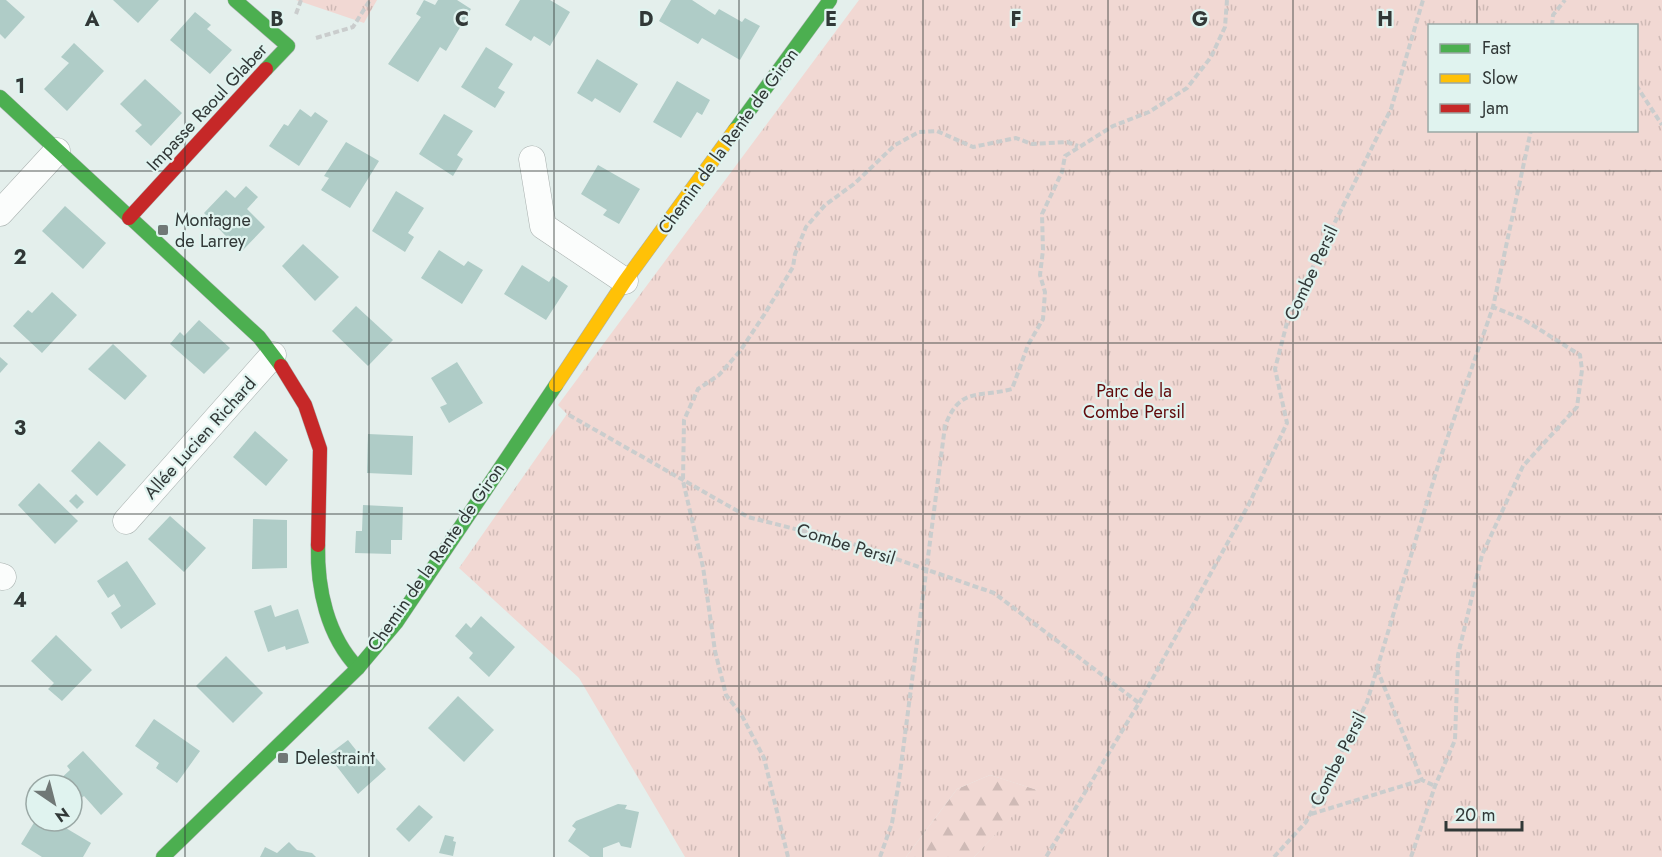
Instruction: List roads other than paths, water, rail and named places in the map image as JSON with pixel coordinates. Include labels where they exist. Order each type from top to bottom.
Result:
[{"type":"street","name":"Impasse Raoul Glaber","points":[[129,218],[288,46],[235,0]]},
{"type":"street","name":"Chemin de la Rente de Giron","points":[[163,857],[358,668],[396,623],[543,400],[819,3]]},
{"type":"street","points":[[0,97],[260,337],[273,355],[317,432],[320,449],[317,568],[320,585],[342,646],[358,668]]},
{"type":"street","points":[[0,213],[57,151]]},
{"type":"street","points":[[532,159],[543,226],[625,281]]},
{"type":"street","name":"Allée Lucien Richard","points":[[126,521],[273,355]]},
{"type":"place","name":"Montagne de Larrey","points":[[163,230]]},
{"type":"place","name":"Delestraint","points":[[283,758]]},
{"type":"park label","name":"Parc de la Combe Persil","points":[[1134,401]]}]
